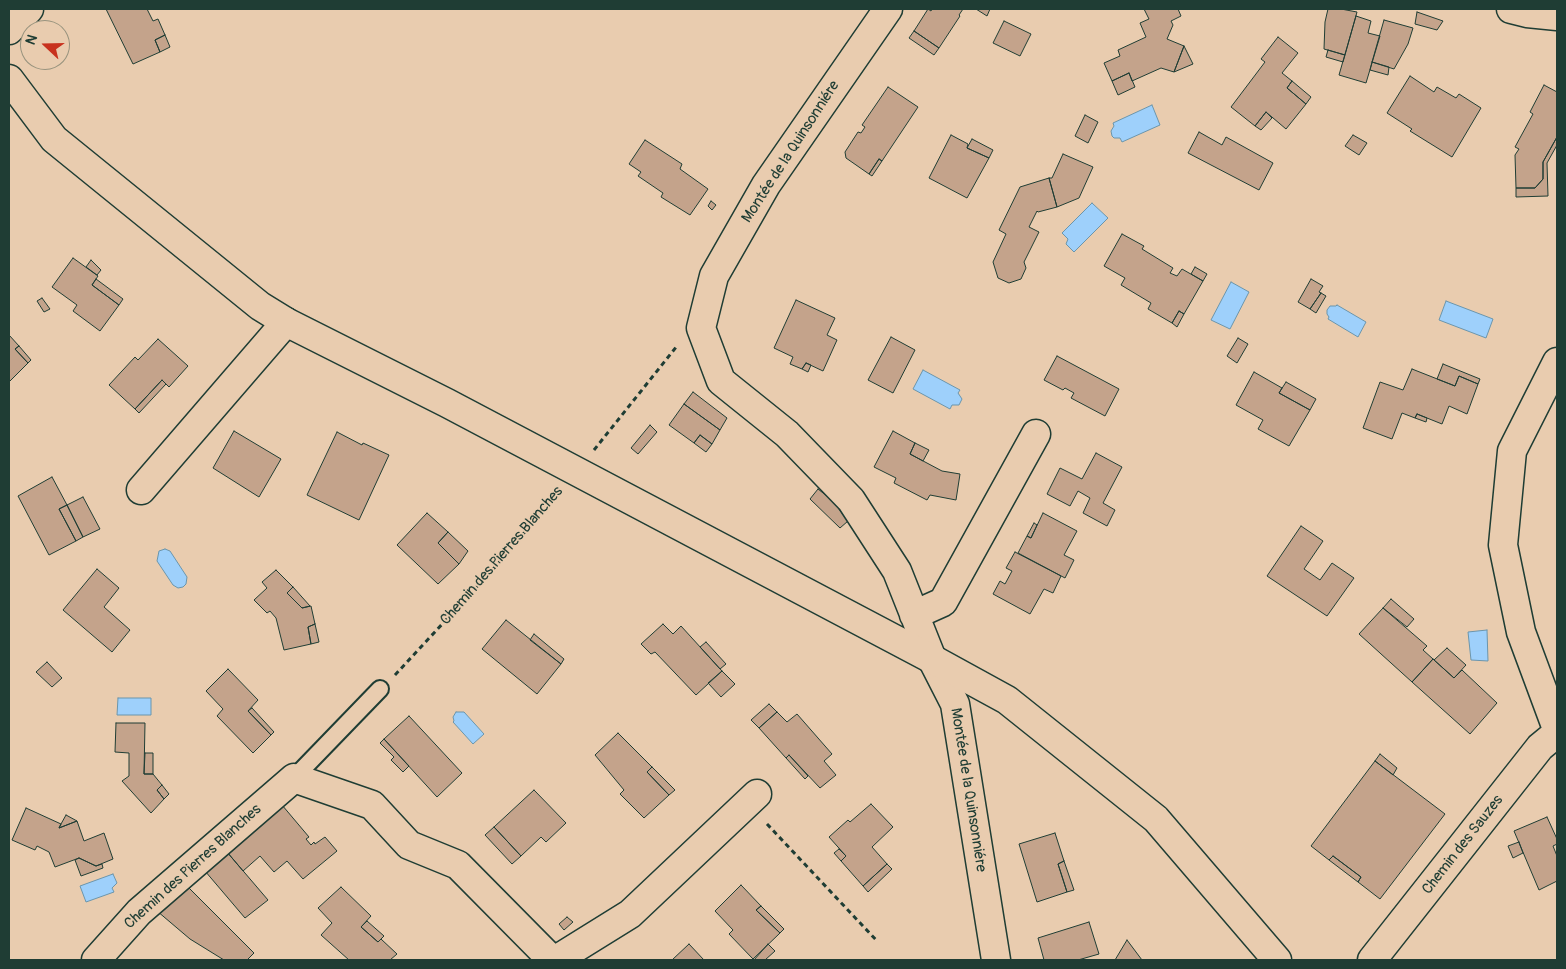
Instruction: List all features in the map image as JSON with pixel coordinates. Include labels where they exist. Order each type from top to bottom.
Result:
[{"type":"street","points":[[9,30],[29,9]]},
{"type":"street","name":"Montée de la Quinsonniére","points":[[888,9],[766,185],[714,276],[701,328],[721,381],[788,434],[851,500],[898,572],[932,659],[955,704],[996,960]]},
{"type":"street","points":[[1511,9],[1557,16]]},
{"type":"street","points":[[9,78],[54,139],[260,306],[286,322],[447,403],[1007,700],[1156,819],[1277,960]]},
{"type":"street","points":[[142,490],[286,322]]},
{"type":"street","points":[[1557,362],[1512,451],[1503,545],[1521,632],[1557,731]]},
{"type":"street","points":[[914,615],[943,602],[1036,434]]},
{"type":"street","name":"Chemin des Sauzes","points":[[1372,960],[1540,747],[1557,731]]},
{"type":"street","points":[[294,778],[372,805],[410,844],[458,865],[552,960]]},
{"type":"street","name":"Chemin des Pierres Blanches","points":[[96,960],[139,912],[294,778]]},
{"type":"street","points":[[556,960],[630,914],[752,798]]},
{"type":"lane","name":"Chemin des Pierres Blanches","points":[[294,778],[380,689]]},
{"type":"path","name":"Chemin des Pierres Blanches","points":[[380,689],[496,566],[576,472],[683,338],[701,328]]},
{"type":"path","points":[[752,798],[878,942]]},
{"type":"water","points":[[1152,105],[1160,125],[1122,142],[1120,138],[1112,136],[1113,123]]},
{"type":"water","points":[[1092,203],[1108,218],[1074,252],[1066,244],[1068,239],[1062,233]]},
{"type":"water","points":[[1231,282],[1249,292],[1230,329],[1211,320]]},
{"type":"water","points":[[1446,301],[1493,319],[1486,338],[1439,320]]},
{"type":"water","points":[[1337,305],[1366,322],[1358,337],[1328,319],[1327,310],[1330,306]]},
{"type":"water","points":[[923,370],[960,390],[958,393],[962,399],[959,405],[952,405],[950,409],[913,389]]},
{"type":"water","points":[[165,549],[170,551],[187,577],[186,584],[183,587],[178,588],[173,585],[157,561],[159,551]]},
{"type":"water","points":[[1487,630],[1488,661],[1471,660],[1468,632]]},
{"type":"water","points":[[118,698],[151,698],[151,715],[117,715]]},
{"type":"water","points":[[456,712],[464,712],[484,734],[473,744],[453,722]]},
{"type":"water","points":[[113,874],[117,883],[112,888],[114,892],[86,902],[80,886]]},
{"type":"building","points":[[106,9],[147,9],[153,21],[158,19],[165,35],[155,40],[160,52],[133,64]]},
{"type":"building","points":[[928,9],[931,11],[932,9],[963,9],[939,48],[914,31]]},
{"type":"building","points":[[976,9],[990,9],[987,16]]},
{"type":"building","points":[[1144,9],[1178,9],[1181,16],[1171,21],[1173,25],[1167,39],[1184,46],[1174,72],[1161,68],[1132,81],[1129,73],[1112,81],[1104,63],[1120,56],[1118,50],[1146,37],[1140,23],[1149,19]]},
{"type":"building","points":[[1328,9],[1357,12],[1345,55],[1324,49],[1325,22]]},
{"type":"building","points":[[1417,12],[1443,21],[1437,30],[1415,24]]},
{"type":"building","points":[[1356,16],[1371,21],[1368,33],[1380,36],[1366,83],[1339,75]]},
{"type":"building","points":[[1384,20],[1413,28],[1408,44],[1394,69],[1372,62]]},
{"type":"building","points":[[1004,21],[1031,34],[1020,56],[993,43]]},
{"type":"building","points":[[914,31],[939,48],[934,55],[909,38]]},
{"type":"building","points":[[165,35],[170,47],[160,52],[155,40]]},
{"type":"building","points":[[1278,37],[1298,53],[1282,73],[1292,81],[1287,88],[1306,104],[1286,129],[1266,112],[1255,126],[1231,107],[1265,62],[1261,59]]},
{"type":"building","points":[[1184,46],[1193,64],[1174,72]]},
{"type":"building","points":[[1328,50],[1345,55],[1343,62],[1326,57]]},
{"type":"building","points":[[1372,62],[1389,67],[1388,75],[1370,70]]},
{"type":"building","points":[[1129,73],[1135,87],[1118,95],[1112,81]]},
{"type":"building","points":[[1410,76],[1434,92],[1437,87],[1456,98],[1459,94],[1481,108],[1452,157],[1410,131],[1412,129],[1387,113]]},
{"type":"building","points":[[1292,81],[1311,97],[1306,104],[1287,88]]},
{"type":"building","points":[[1544,85],[1557,92],[1557,137],[1543,162],[1543,179],[1535,188],[1516,188],[1515,155],[1519,149],[1515,147],[1533,114],[1530,112]]},
{"type":"building","points":[[888,87],[918,107],[882,161],[879,159],[869,174],[846,158],[845,152],[858,132],[861,133],[865,127],[862,125]]},
{"type":"building","points":[[1266,112],[1272,118],[1261,130],[1255,126]]},
{"type":"building","points":[[1085,115],[1098,122],[1088,143],[1075,136]]},
{"type":"building","points":[[1199,132],[1222,145],[1226,137],[1273,163],[1259,190],[1188,153]]},
{"type":"building","points":[[951,135],[968,144],[967,148],[989,158],[967,198],[929,178]]},
{"type":"building","points":[[1353,135],[1367,143],[1359,155],[1345,146]]},
{"type":"building","points":[[1557,137],[1557,145],[1547,163],[1548,196],[1516,197],[1516,188],[1535,188],[1543,179],[1543,162]]},
{"type":"building","points":[[972,139],[993,150],[989,158],[967,148]]},
{"type":"building","points":[[645,140],[682,164],[680,169],[708,189],[690,215],[661,197],[663,193],[638,176],[641,172],[629,164]]},
{"type":"building","points":[[1063,154],[1093,167],[1079,198],[1057,207],[1049,178],[1052,178]]},
{"type":"building","points":[[879,159],[882,161],[872,176],[869,174]]},
{"type":"building","points":[[1049,178],[1057,207],[1037,211],[1029,227],[1039,232],[1024,262],[1026,268],[1021,279],[1009,283],[998,278],[993,262],[1006,234],[999,230],[1020,187]]},
{"type":"building","points":[[711,201],[716,205],[712,210],[708,206]]},
{"type":"building","points":[[1122,234],[1144,246],[1142,249],[1173,268],[1170,273],[1177,276],[1182,269],[1203,281],[1184,314],[1179,311],[1172,323],[1148,309],[1151,303],[1121,285],[1125,278],[1104,266]]},
{"type":"building","points":[[73,258],[98,276],[92,285],[119,305],[100,331],[73,311],[77,305],[52,287]]},
{"type":"building","points":[[91,260],[101,270],[97,275],[86,267]]},
{"type":"building","points":[[1195,267],[1207,274],[1203,281],[1191,274]]},
{"type":"building","points":[[96,279],[123,299],[119,305],[92,285]]},
{"type":"building","points":[[1311,279],[1323,286],[1319,292],[1321,293],[1310,309],[1298,302]]},
{"type":"building","points":[[1321,293],[1326,296],[1316,313],[1310,309]]},
{"type":"building","points":[[42,298],[50,309],[44,312],[37,301]]},
{"type":"building","points":[[796,300],[835,318],[827,335],[837,340],[823,371],[806,363],[802,369],[790,364],[793,357],[774,348]]},
{"type":"building","points":[[1179,311],[1184,314],[1177,327],[1172,323]]},
{"type":"building","points":[[9,335],[19,346],[15,349],[28,363],[9,382]]},
{"type":"building","points":[[891,337],[915,350],[893,393],[868,380]]},
{"type":"building","points":[[1238,338],[1248,344],[1237,363],[1227,356]]},
{"type":"building","points":[[158,339],[188,366],[169,387],[162,380],[135,409],[109,385],[135,357],[138,360]]},
{"type":"building","points":[[19,346],[31,360],[28,363],[15,349]]},
{"type":"building","points":[[1057,356],[1119,389],[1105,416],[1071,398],[1074,393],[1065,388],[1063,390],[1044,380]]},
{"type":"building","points":[[806,363],[811,365],[808,372],[802,369]]},
{"type":"building","points":[[1443,364],[1480,379],[1478,384],[1459,376],[1455,386],[1437,379]]},
{"type":"building","points":[[1412,369],[1455,386],[1459,376],[1478,384],[1467,414],[1449,406],[1442,424],[1417,414],[1415,418],[1402,413],[1392,439],[1363,428],[1380,382],[1403,390]]},
{"type":"building","points":[[1254,372],[1282,388],[1279,393],[1310,410],[1289,446],[1258,429],[1263,420],[1236,405]]},
{"type":"building","points":[[162,380],[166,384],[139,413],[135,409]]},
{"type":"building","points":[[1286,382],[1316,399],[1310,410],[1279,393]]},
{"type":"building","points":[[693,392],[727,418],[720,430],[684,404]]},
{"type":"building","points":[[684,404],[720,430],[712,444],[700,435],[694,443],[669,425]]},
{"type":"building","points":[[1417,414],[1427,418],[1426,422],[1415,418]]},
{"type":"building","points":[[650,425],[657,432],[638,454],[631,448]]},
{"type":"building","points":[[234,431],[281,459],[259,497],[213,468]]},
{"type":"building","points":[[893,431],[915,443],[910,454],[942,471],[960,474],[956,500],[930,495],[927,500],[894,483],[896,478],[874,467]]},
{"type":"building","points":[[337,432],[362,445],[363,443],[389,455],[359,520],[307,495]]},
{"type":"building","points":[[700,435],[712,444],[706,452],[694,443]]},
{"type":"building","points":[[915,443],[929,450],[923,461],[910,454]]},
{"type":"building","points":[[1096,453],[1122,467],[1103,503],[1115,510],[1107,526],[1083,513],[1090,498],[1078,491],[1070,506],[1047,494],[1060,468],[1082,479]]},
{"type":"building","points":[[52,477],[67,505],[59,509],[76,541],[49,555],[18,496]]},
{"type":"building","points":[[818,489],[832,500],[848,521],[840,528],[810,499]]},
{"type":"building","points":[[83,497],[100,529],[83,537],[67,505]]},
{"type":"building","points":[[67,505],[83,537],[76,541],[59,509]]},
{"type":"building","points":[[427,513],[448,532],[438,543],[459,564],[438,584],[397,545]]},
{"type":"building","points":[[1043,513],[1077,531],[1064,555],[1074,560],[1065,578],[1018,553],[1027,536],[1031,538]]},
{"type":"building","points":[[1034,523],[1037,525],[1031,538],[1027,536]]},
{"type":"building","points":[[1301,526],[1323,541],[1304,569],[1320,580],[1332,563],[1354,578],[1327,616],[1267,576]]},
{"type":"building","points":[[448,532],[468,551],[459,564],[438,543]]},
{"type":"building","points":[[1015,552],[1061,576],[1053,593],[1044,589],[1030,614],[993,594],[1000,581],[1005,584],[1012,571],[1006,568]]},
{"type":"building","points":[[97,569],[119,588],[104,607],[130,630],[112,652],[63,610]]},
{"type":"building","points":[[276,570],[293,587],[287,593],[302,608],[311,606],[315,624],[308,627],[311,644],[284,650],[276,618],[270,611],[267,613],[254,600],[267,588],[262,582]]},
{"type":"building","points":[[293,587],[310,606],[302,608],[287,593]]},
{"type":"building","points":[[1391,599],[1414,619],[1407,627],[1383,608]]},
{"type":"building","points":[[1383,608],[1427,646],[1423,650],[1433,659],[1412,682],[1359,634]]},
{"type":"building","points":[[506,620],[561,664],[537,694],[482,649]]},
{"type":"building","points":[[315,624],[319,642],[311,644],[308,627]]},
{"type":"building","points":[[663,624],[673,634],[681,626],[722,671],[696,695],[655,652],[651,654],[641,644]]},
{"type":"building","points":[[534,634],[564,659],[561,664],[530,640]]},
{"type":"building","points":[[706,642],[726,664],[720,669],[700,647]]},
{"type":"building","points":[[1447,648],[1466,665],[1454,678],[1434,660]]},
{"type":"building","points":[[1433,659],[1454,678],[1462,670],[1497,703],[1470,734],[1412,682]]},
{"type":"building","points":[[47,662],[62,678],[52,687],[36,672]]},
{"type":"building","points":[[228,669],[258,700],[248,711],[271,735],[253,753],[217,716],[223,709],[206,691]]},
{"type":"building","points":[[722,671],[735,684],[721,697],[708,683]]},
{"type":"building","points":[[769,704],[777,712],[759,728],[751,720]]},
{"type":"building","points":[[252,708],[274,732],[271,735],[248,711]]},
{"type":"building","points":[[777,712],[787,722],[797,714],[832,754],[824,761],[836,775],[820,788],[789,755],[786,758],[759,728]]},
{"type":"building","points":[[409,716],[462,773],[437,797],[384,739]]},
{"type":"building","points":[[116,723],[145,723],[144,774],[153,774],[162,785],[157,790],[164,799],[151,813],[122,781],[129,776],[129,753],[115,752]]},
{"type":"building","points":[[618,733],[652,767],[647,772],[669,795],[644,818],[620,794],[624,790],[595,755]]},
{"type":"building","points":[[384,739],[409,766],[403,772],[391,760],[394,757],[380,743]]},
{"type":"building","points":[[145,753],[153,753],[153,774],[144,774]]},
{"type":"building","points":[[1380,754],[1397,768],[1393,775],[1375,761]]},
{"type":"building","points":[[789,755],[808,776],[805,779],[786,758]]},
{"type":"building","points":[[1375,761],[1445,814],[1380,899],[1358,882],[1361,877],[1333,856],[1329,860],[1311,846]]},
{"type":"building","points":[[652,767],[675,790],[669,795],[647,772]]},
{"type":"building","points":[[162,785],[169,794],[164,799],[157,790]]},
{"type":"building","points":[[534,790],[566,823],[546,842],[541,837],[521,856],[494,827]]},
{"type":"building","points":[[871,804],[893,827],[872,847],[887,864],[863,886],[841,861],[846,856],[829,837],[848,820],[850,822]]},
{"type":"building","points":[[282,805],[309,837],[306,839],[311,845],[325,837],[337,851],[303,879],[287,861],[274,872],[260,856],[243,871],[227,852]]},
{"type":"building","points":[[26,808],[61,824],[59,828],[77,821],[84,841],[104,833],[113,859],[96,866],[79,858],[55,867],[49,852],[37,846],[35,850],[12,840]]},
{"type":"building","points":[[66,815],[77,821],[59,828],[61,824]]},
{"type":"building","points":[[1547,817],[1557,839],[1557,844],[1553,846],[1557,856],[1557,881],[1539,890],[1514,831]]},
{"type":"building","points":[[494,827],[521,856],[512,864],[485,835]]},
{"type":"building","points":[[1055,833],[1064,861],[1058,864],[1067,892],[1037,902],[1019,844]]},
{"type":"building","points":[[1519,842],[1523,853],[1513,858],[1508,846]]},
{"type":"building","points":[[839,849],[846,856],[841,861],[834,853]]},
{"type":"building","points":[[227,852],[268,900],[245,918],[205,871]]},
{"type":"building","points":[[1333,856],[1361,877],[1358,882],[1329,860]]},
{"type":"building","points":[[79,858],[96,866],[102,864],[103,868],[81,876],[75,860]]},
{"type":"building","points":[[1064,861],[1074,890],[1067,892],[1058,864]]},
{"type":"building","points":[[887,864],[892,869],[868,892],[863,886]]},
{"type":"building","points":[[741,885],[761,906],[756,910],[780,933],[753,959],[729,934],[733,930],[715,911]]},
{"type":"building","points":[[187,886],[254,953],[247,960],[224,960],[190,939],[157,911]]},
{"type":"building","points":[[341,887],[371,916],[361,927],[378,942],[381,939],[397,954],[390,960],[349,960],[321,935],[332,923],[318,908]]},
{"type":"building","points":[[761,906],[784,929],[780,933],[756,910]]},
{"type":"building","points":[[567,917],[573,922],[564,930],[559,924]]},
{"type":"building","points":[[367,921],[384,936],[378,942],[361,927]]},
{"type":"building","points":[[1089,922],[1099,954],[1078,960],[1044,960],[1038,938]]},
{"type":"building","points":[[1127,940],[1142,960],[1115,960]]},
{"type":"building","points":[[689,944],[704,960],[672,960]]},
{"type":"building","points":[[768,944],[775,951],[765,960],[754,960]]}]
